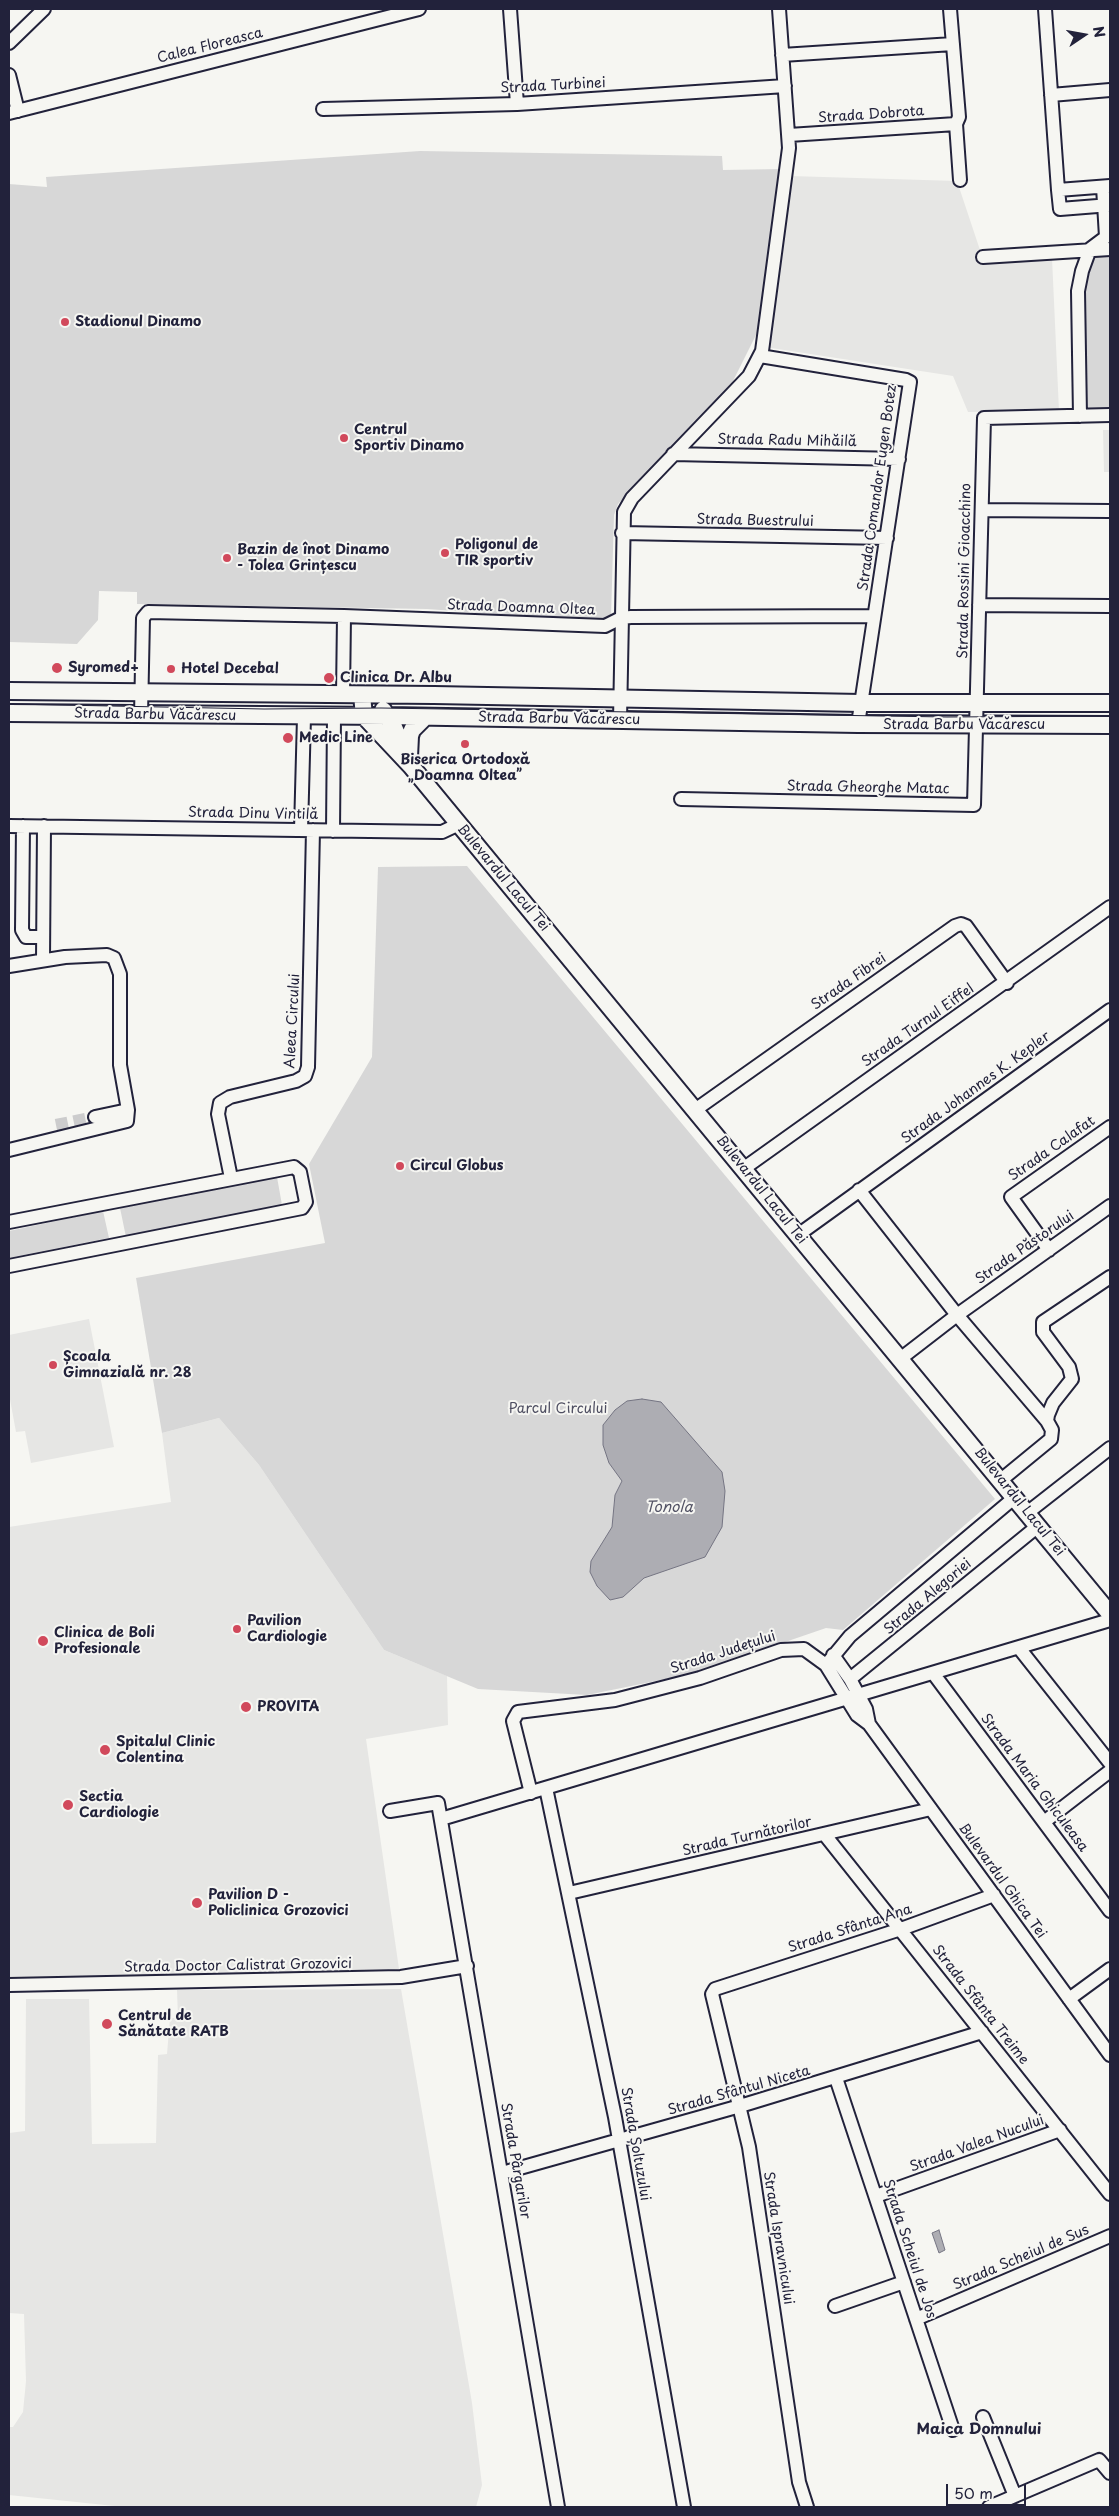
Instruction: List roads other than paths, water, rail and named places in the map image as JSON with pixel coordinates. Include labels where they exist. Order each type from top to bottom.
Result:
[{"type":"main road","name":"Strada Barbu Văcărescu","points":[[9,691],[620,698],[861,703],[1110,703]]},
{"type":"main road","name":"Bulevardul Lacul Tei","points":[[362,695],[381,708],[388,716],[411,766]]},
{"type":"main road","points":[[362,695],[364,716]]},
{"type":"main road","name":"Strada Barbu Văcărescu","points":[[9,713],[304,717],[388,716],[858,724],[1110,725]]},
{"type":"main road","name":"Bulevardul Lacul Tei","points":[[364,716],[411,766],[1110,1614]]},
{"type":"main road","points":[[411,766],[408,752],[410,736],[416,725],[425,717]]},
{"type":"street","points":[[9,43],[44,9]]},
{"type":"street","name":"Calea Floreasca","points":[[13,112],[419,9]]},
{"type":"street","points":[[510,9],[517,104]]},
{"type":"street","points":[[620,720],[622,520],[627,504],[749,376],[760,356],[781,210],[789,135],[779,9]]},
{"type":"street","points":[[950,9],[959,117],[956,124],[960,180]]},
{"type":"street","points":[[1045,9],[1060,209],[1108,206]]},
{"type":"street","points":[[782,55],[953,44]]},
{"type":"street","points":[[9,75],[13,112]]},
{"type":"street","name":"Strada Turbinei","points":[[323,109],[517,104],[785,86]]},
{"type":"street","points":[[1051,95],[1110,90]]},
{"type":"street","name":"Strada Dobrota","points":[[789,135],[956,124]]},
{"type":"street","points":[[1058,190],[1107,186],[1106,237],[1090,250],[1082,271],[1077,311],[1080,416],[1110,415]]},
{"type":"street","points":[[983,257],[1110,248]]},
{"type":"street","name":"Strada Comandor Eugen Botez","points":[[760,356],[910,382],[858,724]]},
{"type":"street","name":"Strada Rossini Gioacchino","points":[[976,724],[984,418],[1080,416]]},
{"type":"street","name":"Strada Radu Mihăilă","points":[[673,454],[899,459]]},
{"type":"street","points":[[982,510],[1110,511]]},
{"type":"street","name":"Strada Buestrului","points":[[622,533],[887,538]]},
{"type":"street","points":[[980,605],[1110,606]]},
{"type":"street","name":"Strada Doamna Oltea","points":[[142,693],[143,618],[148,612],[344,616],[605,626],[621,618],[874,616]]},
{"type":"street","points":[[343,695],[344,616]]},
{"type":"street","points":[[141,715],[142,693]]},
{"type":"street","points":[[304,717],[307,830]]},
{"type":"street","points":[[333,831],[334,717]]},
{"type":"street","name":"Strada Gheorghe Matac","points":[[681,799],[974,805],[976,724]]},
{"type":"street","name":"Strada Dinu Vintilă","points":[[9,826],[442,832],[458,824]]},
{"type":"street","points":[[23,826],[22,930],[26,936],[43,937]]},
{"type":"street","points":[[43,960],[44,826]]},
{"type":"street","name":"Aleea Circului","points":[[231,1178],[218,1114],[220,1103],[230,1097],[296,1081],[305,1076],[308,1067],[307,830]]},
{"type":"street","name":"Strada Turnul Eiffel","points":[[743,1169],[1110,907]]},
{"type":"street","name":"Strada Fibrei","points":[[695,1110],[955,926],[961,924],[966,926],[1006,983]]},
{"type":"street","points":[[9,966],[43,960],[107,955],[114,958],[118,964],[120,1066],[128,1110],[128,1121],[9,1150]]},
{"type":"street","name":"Strada Johannes K. Kepler","points":[[798,1235],[1110,1010]]},
{"type":"street","points":[[95,1116],[128,1110]]},
{"type":"street","name":"Strada Calafat","points":[[1049,1250],[1010,1196],[1110,1127]]},
{"type":"street","points":[[9,1222],[294,1167],[298,1168],[300,1172],[305,1206],[9,1266]]},
{"type":"street","points":[[859,1190],[957,1314],[1047,1421],[1052,1430],[1051,1439],[1000,1480]]},
{"type":"street","name":"Strada Păstorului","points":[[900,1359],[957,1314],[1110,1206]]},
{"type":"street","points":[[1047,1421],[1053,1403],[1072,1379],[1072,1373],[1043,1332],[1043,1322],[1110,1277]]},
{"type":"street","points":[[1027,1513],[1110,1448]]},
{"type":"street","points":[[829,1660],[850,1636],[1014,1498]]},
{"type":"street","name":"Strada Alegoriei","points":[[850,1679],[1038,1526]]},
{"type":"street","points":[[390,1811],[438,1803],[441,1819],[1110,1620]]},
{"type":"street","name":"Strada Județului","points":[[531,1793],[513,1721],[518,1712],[616,1700],[700,1678],[790,1648],[804,1649],[829,1660]]},
{"type":"street","points":[[1019,1648],[1110,1763]]},
{"type":"street","points":[[829,1660],[850,1679],[853,1697]]},
{"type":"street","points":[[829,1660],[853,1697]]},
{"type":"street","name":"Strada Maria Ghiculeasa","points":[[933,1673],[1110,1911]]},
{"type":"street","name":"Bulevardul Ghica Tei","points":[[853,1697],[857,1715],[869,1724],[1110,2055]]},
{"type":"street","points":[[1044,1822],[1110,1771]]},
{"type":"street","name":"Strada Șoltuzului","points":[[546,1788],[620,2141],[684,2507]]},
{"type":"street","name":"Strada Turnătorilor","points":[[569,1893],[931,1809]]},
{"type":"street","name":"Strada Pârgarilor","points":[[441,1819],[558,2507]]},
{"type":"street","name":"Strada Sfânta Treime","points":[[825,1835],[1110,2194]]},
{"type":"street","name":"Strada Sfânta Ana","points":[[715,1989],[901,1929],[994,1895]]},
{"type":"street","name":"Strada Doctor Calistrat Grozovici","points":[[9,1984],[401,1977],[467,1966]]},
{"type":"street","points":[[1069,1999],[1110,1969]]},
{"type":"street","name":"Strada Ispravnicului","points":[[715,1989],[712,1994],[713,1999],[740,2106],[756,2185],[802,2494],[807,2507]]},
{"type":"street","name":"Strada Sfântul Niceta","points":[[502,2173],[620,2141],[836,2078],[982,2032]]},
{"type":"street","name":"Strada Scheiul de Jos","points":[[836,2078],[953,2430]]},
{"type":"street","name":"Strada Valea Nucului","points":[[876,2196],[1060,2130]]},
{"type":"street","name":"Strada Scheiul de Sus","points":[[916,2319],[1110,2236]]},
{"type":"street","points":[[835,2306],[904,2282]]},
{"type":"street","points":[[983,2418],[1015,2496]]},
{"type":"street","points":[[989,2507],[1099,2460],[1110,2474]]},
{"type":"water","name":"Tonola","points":[[642,1399],[661,1402],[722,1472],[725,1491],[722,1527],[705,1557],[644,1578],[623,1597],[610,1600],[597,1586],[590,1572],[591,1561],[612,1527],[615,1495],[622,1481],[609,1463],[603,1445],[603,1425],[615,1410],[627,1401]]},
{"type":"water","points":[[939,2230],[945,2250],[939,2253],[932,2233]]},
{"type":"tunnel","points":[[56,1125],[95,1117]]},
{"type":"tram line","points":[[9,704],[947,717],[1110,716]]},
{"type":"place","name":"Stadionul Dinamo","points":[[65,322]]},
{"type":"place","name":"Centrul Sportiv Dinamo","points":[[344,438]]},
{"type":"place","name":"Poligonul de TIR sportiv","points":[[445,553]]},
{"type":"place","name":"Bazin de înot Dinamo - Tolea Grințescu","points":[[227,558]]},
{"type":"place","name":"Syromed+","points":[[57,668]]},
{"type":"place","name":"Hotel Decebal","points":[[171,669]]},
{"type":"place","name":"Clinica Dr. Albu","points":[[329,678]]},
{"type":"place","name":"Medic Line","points":[[288,738]]},
{"type":"place","name":"Biserica Ortodoxă „Doamna Oltea”","points":[[465,744]]},
{"type":"place","name":"Circul Globus","points":[[400,1166]]},
{"type":"place","name":"Școala Gimnazială nr. 28","points":[[53,1365]]},
{"type":"place","name":"Pavilion Cardiologie","points":[[237,1629]]},
{"type":"place","name":"Clinica de Boli Profesionale","points":[[43,1641]]},
{"type":"place","name":"PROVITA","points":[[246,1707]]},
{"type":"place","name":"Spitalul Clinic Colentina","points":[[105,1750]]},
{"type":"place","name":"Sectia Cardiologie","points":[[68,1805]]},
{"type":"place","name":"Pavilion D - Policlinica Grozovici","points":[[197,1903]]},
{"type":"place","name":"Centrul de Sănătate RATB","points":[[107,2024]]},
{"type":"district","name":"Maica Domnului","points":[[979,2430]]},
{"type":"park label","name":"Parcul Circului","points":[[558,1409]]}]
